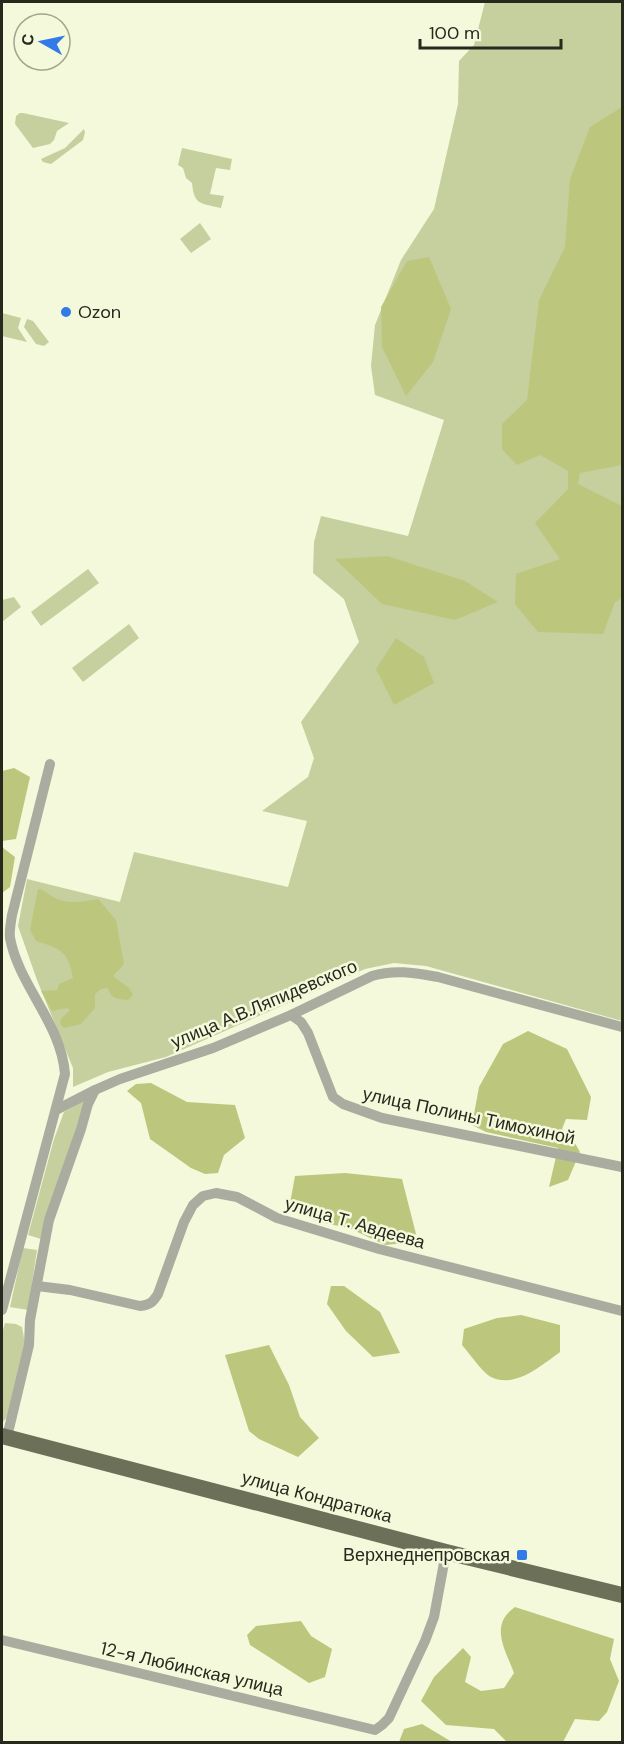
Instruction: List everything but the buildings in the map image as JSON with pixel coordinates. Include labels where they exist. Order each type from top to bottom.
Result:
[{"type":"main road","name":"улица Кондратюка","points":[[4,1437],[446,1552],[622,1595]]},
{"type":"street","points":[[2,1310],[64,1074],[63,1058],[55,1035],[15,955],[10,935],[12,915],[50,764]]},
{"type":"street","name":"улица А.В.Ляпидевского","points":[[56,1110],[120,1079],[213,1048],[291,1015],[372,976],[398,971],[438,977],[622,1027]]},
{"type":"street","name":"улица Полины Тимохиной","points":[[291,1015],[301,1022],[308,1033],[333,1097],[343,1104],[382,1118],[622,1167]]},
{"type":"street","points":[[4,1437],[27,1355],[30,1320],[49,1220],[94,1090]]},
{"type":"street","name":"улица Т. Авдеева","points":[[37,1286],[70,1290],[140,1306],[153,1302],[184,1222],[193,1205],[203,1196],[216,1192],[237,1197],[277,1218],[379,1249],[622,1311]]},
{"type":"street","name":"12-я Любинская улица","points":[[2,1640],[375,1730],[389,1718],[425,1641],[434,1617],[446,1552]]},
{"type":"green space","points":[[485,2],[622,2],[622,1021],[426,966],[394,963],[365,969],[166,1057],[108,1072],[73,1087],[73,1068],[18,926],[27,879],[120,902],[134,852],[288,887],[307,821],[262,811],[308,777],[314,758],[301,722],[359,642],[344,599],[313,573],[314,542],[321,516],[408,536],[444,420],[375,395],[371,366],[375,325],[401,260],[434,209],[458,104],[459,61],[474,45]]},
{"type":"green space","points":[[622,107],[622,465],[580,473],[578,484],[622,506],[622,598],[615,602],[603,634],[538,632],[515,604],[516,574],[560,559],[535,523],[568,489],[568,471],[540,455],[517,465],[502,449],[502,424],[527,400],[539,300],[565,247],[570,179],[590,127]]},
{"type":"green space","points":[[20,113],[69,123],[57,131],[50,144],[33,148],[15,124],[16,116]]},
{"type":"green space","points":[[84,129],[83,140],[51,164],[43,162],[41,159],[65,148]]},
{"type":"green space","points":[[182,148],[232,159],[230,170],[216,168],[210,194],[224,196],[221,208],[203,204],[194,195],[192,183],[186,178],[183,168],[178,165]]},
{"type":"green space","points":[[200,223],[211,239],[191,253],[180,239]]},
{"type":"green space","points":[[429,257],[451,309],[433,362],[406,396],[382,347],[381,307],[407,261]]},
{"type":"green space","points":[[2,313],[21,318],[18,328],[27,342],[2,336]]},
{"type":"green space","points":[[27,319],[33,321],[49,342],[44,346],[36,344],[24,327]]},
{"type":"green space","points":[[387,556],[465,581],[498,602],[455,620],[382,604],[335,559]]},
{"type":"green space","points":[[88,569],[99,583],[41,626],[31,612]]},
{"type":"green space","points":[[14,597],[21,607],[2,622],[2,600]]},
{"type":"green space","points":[[129,624],[139,638],[83,682],[72,668]]},
{"type":"green space","points":[[396,638],[424,657],[434,683],[394,705],[376,669]]},
{"type":"green space","points":[[14,768],[30,777],[16,839],[2,841],[2,771]]},
{"type":"green space","points":[[2,847],[15,857],[10,887],[2,893]]},
{"type":"green space","points":[[38,889],[65,901],[98,899],[116,920],[124,964],[113,976],[129,988],[133,995],[128,1000],[115,998],[108,988],[101,989],[95,994],[95,1008],[81,1024],[64,1028],[60,1024],[61,1019],[70,1010],[67,1008],[52,1011],[41,991],[57,990],[59,984],[73,978],[69,962],[62,952],[36,941],[30,930]]},
{"type":"green space","points":[[528,1031],[567,1049],[591,1097],[587,1120],[566,1119],[562,1129],[572,1138],[580,1152],[568,1180],[549,1187],[558,1148],[486,1132],[472,1125],[479,1087],[503,1044]]},
{"type":"green space","points":[[151,1083],[187,1102],[235,1105],[245,1138],[224,1155],[218,1173],[205,1174],[191,1168],[150,1139],[141,1103],[127,1091],[136,1084]]},
{"type":"green space","points":[[85,1100],[41,1239],[28,1235],[54,1139],[64,1112]]},
{"type":"green space","points":[[345,1173],[402,1179],[416,1234],[404,1243],[385,1245],[349,1228],[319,1222],[289,1209],[295,1176]]},
{"type":"green space","points":[[23,1248],[37,1250],[28,1310],[10,1307]]},
{"type":"green space","points":[[331,1286],[344,1286],[380,1312],[400,1353],[373,1357],[346,1331],[327,1304]]},
{"type":"green space","points":[[521,1315],[560,1325],[560,1352],[537,1369],[519,1378],[500,1380],[491,1377],[462,1345],[464,1329],[497,1318]]},
{"type":"green space","points":[[5,1323],[22,1327],[25,1344],[9,1415],[2,1423],[2,1333]]},
{"type":"green space","points":[[269,1345],[289,1385],[300,1417],[319,1438],[298,1457],[259,1439],[249,1431],[225,1355]]},
{"type":"green space","points":[[515,1607],[614,1639],[610,1659],[619,1681],[607,1712],[599,1721],[575,1719],[563,1742],[507,1742],[494,1729],[446,1725],[421,1701],[434,1677],[463,1648],[471,1657],[465,1682],[481,1691],[504,1688],[514,1673],[501,1638],[501,1629],[507,1614]]},
{"type":"green space","points":[[301,1621],[311,1636],[332,1649],[325,1677],[309,1683],[250,1645],[247,1635],[256,1626]]},
{"type":"green space","points":[[422,1724],[452,1742],[399,1742],[404,1729]]},
{"type":"place","name":"Ozon","points":[[66,312]]},
{"type":"place","name":"Верхнеднепровская","points":[[522,1555]]}]
